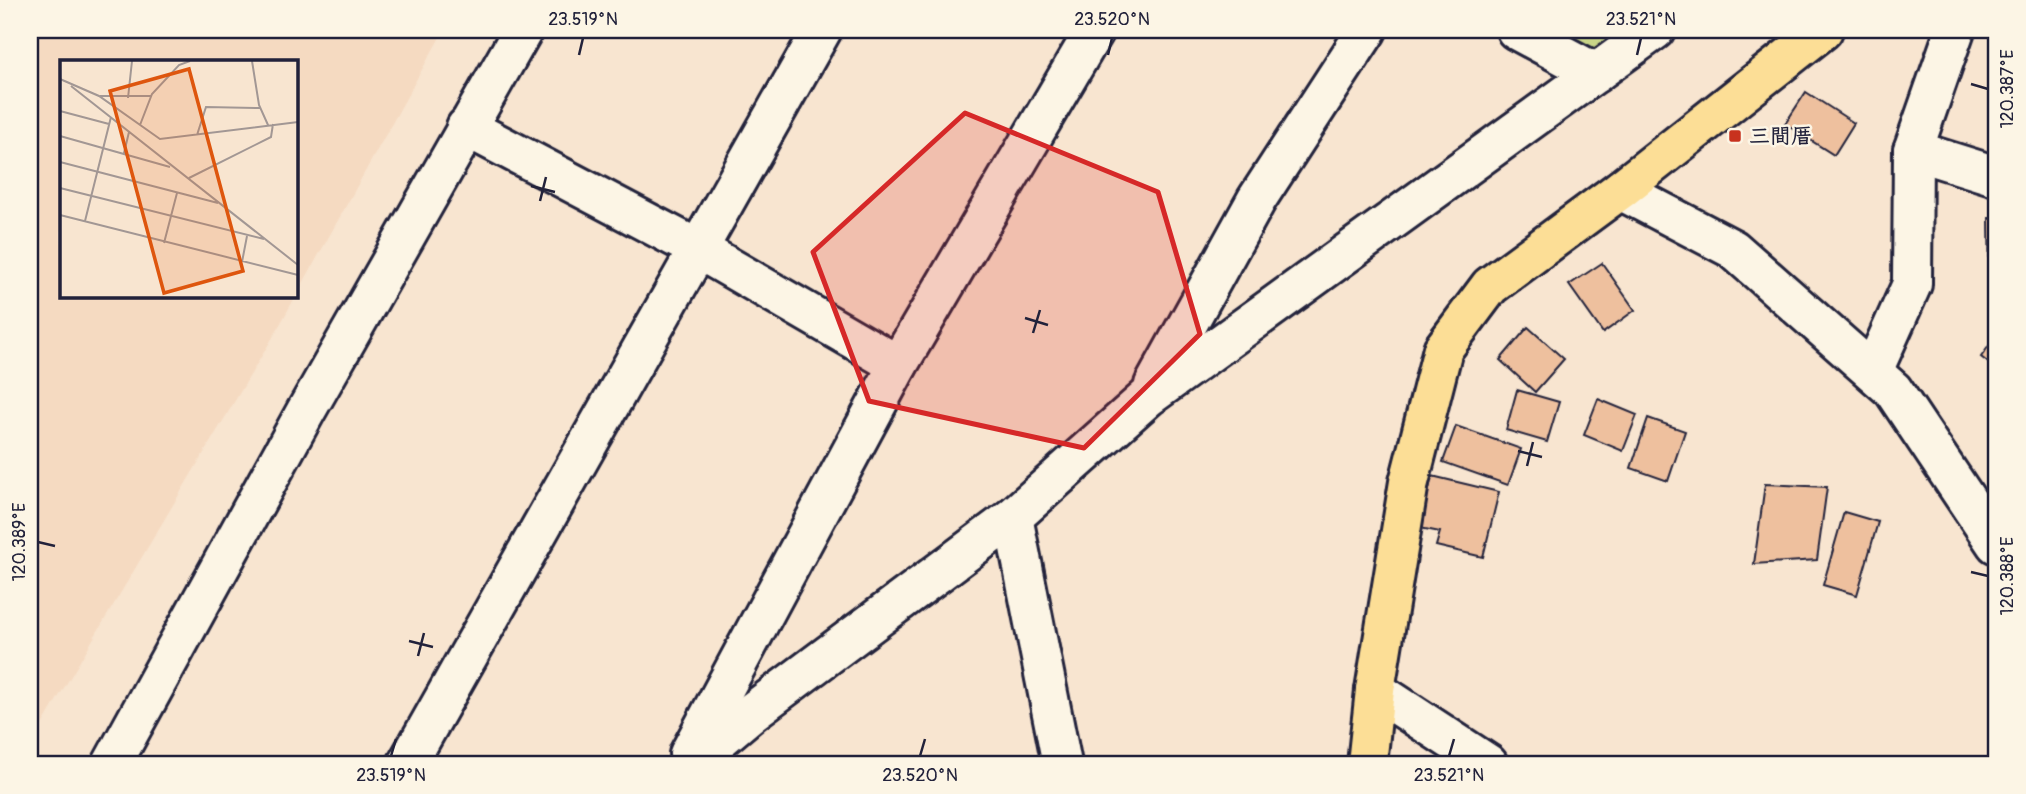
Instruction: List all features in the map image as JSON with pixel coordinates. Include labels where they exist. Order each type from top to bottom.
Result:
[{"type":"main road","points":[[1367,764],[1375,690],[1409,482],[1443,349],[1490,286],[1620,190],[1823,30]]},
{"type":"street","points":[[112,764],[306,411],[523,30]]},
{"type":"street","points":[[407,764],[696,248],[822,30]]},
{"type":"street","points":[[684,764],[898,365],[1095,30]]},
{"type":"street","points":[[1148,397],[1257,199],[1367,30]]},
{"type":"street","points":[[1516,30],[1596,73]]},
{"type":"street","points":[[690,764],[752,712],[1013,517],[1148,397],[1655,30]]},
{"type":"street","points":[[1873,371],[1912,284],[1913,150],[1955,30]]},
{"type":"street","points":[[466,127],[696,248],[898,365]]},
{"type":"street","points":[[1913,150],[1996,176]]},
{"type":"street","points":[[1620,190],[1732,248],[1873,371],[1893,390],[1996,544]]},
{"type":"street","points":[[1013,517],[1062,764]]},
{"type":"street","points":[[1375,690],[1488,764]]},
{"type":"highlighted area","points":[[965,113],[1158,192],[1200,334],[1084,448],[869,401],[813,252]]},
{"type":"shaded area","points":[[30,30],[444,30],[298,292],[298,60],[60,60],[60,298],[295,298],[30,745]]},
{"type":"green space","points":[[1563,30],[1618,30],[1585,57]]},
{"type":"building","points":[[1806,92],[1854,123],[1834,155],[1785,124]]},
{"type":"building","points":[[1989,218],[1996,218],[1996,292],[1990,292]]},
{"type":"building","points":[[1602,263],[1635,310],[1603,333],[1569,285]]},
{"type":"building","points":[[1528,327],[1564,359],[1535,392],[1500,360]]},
{"type":"building","points":[[1996,336],[1996,369],[1981,357]]},
{"type":"building","points":[[1517,390],[1559,402],[1547,442],[1506,430]]},
{"type":"building","points":[[1598,399],[1637,415],[1623,451],[1584,435]]},
{"type":"building","points":[[1648,418],[1685,431],[1668,481],[1631,468]]},
{"type":"building","points":[[1456,426],[1521,449],[1508,485],[1443,462]]},
{"type":"building","points":[[1432,476],[1499,492],[1483,557],[1436,546],[1440,532],[1420,528]]},
{"type":"building","points":[[1765,484],[1827,487],[1817,560],[1754,564]]},
{"type":"building","points":[[1844,512],[1878,522],[1857,595],[1823,585]]},
{"type":"place","name":"三間厝","points":[[1735,136]]}]
